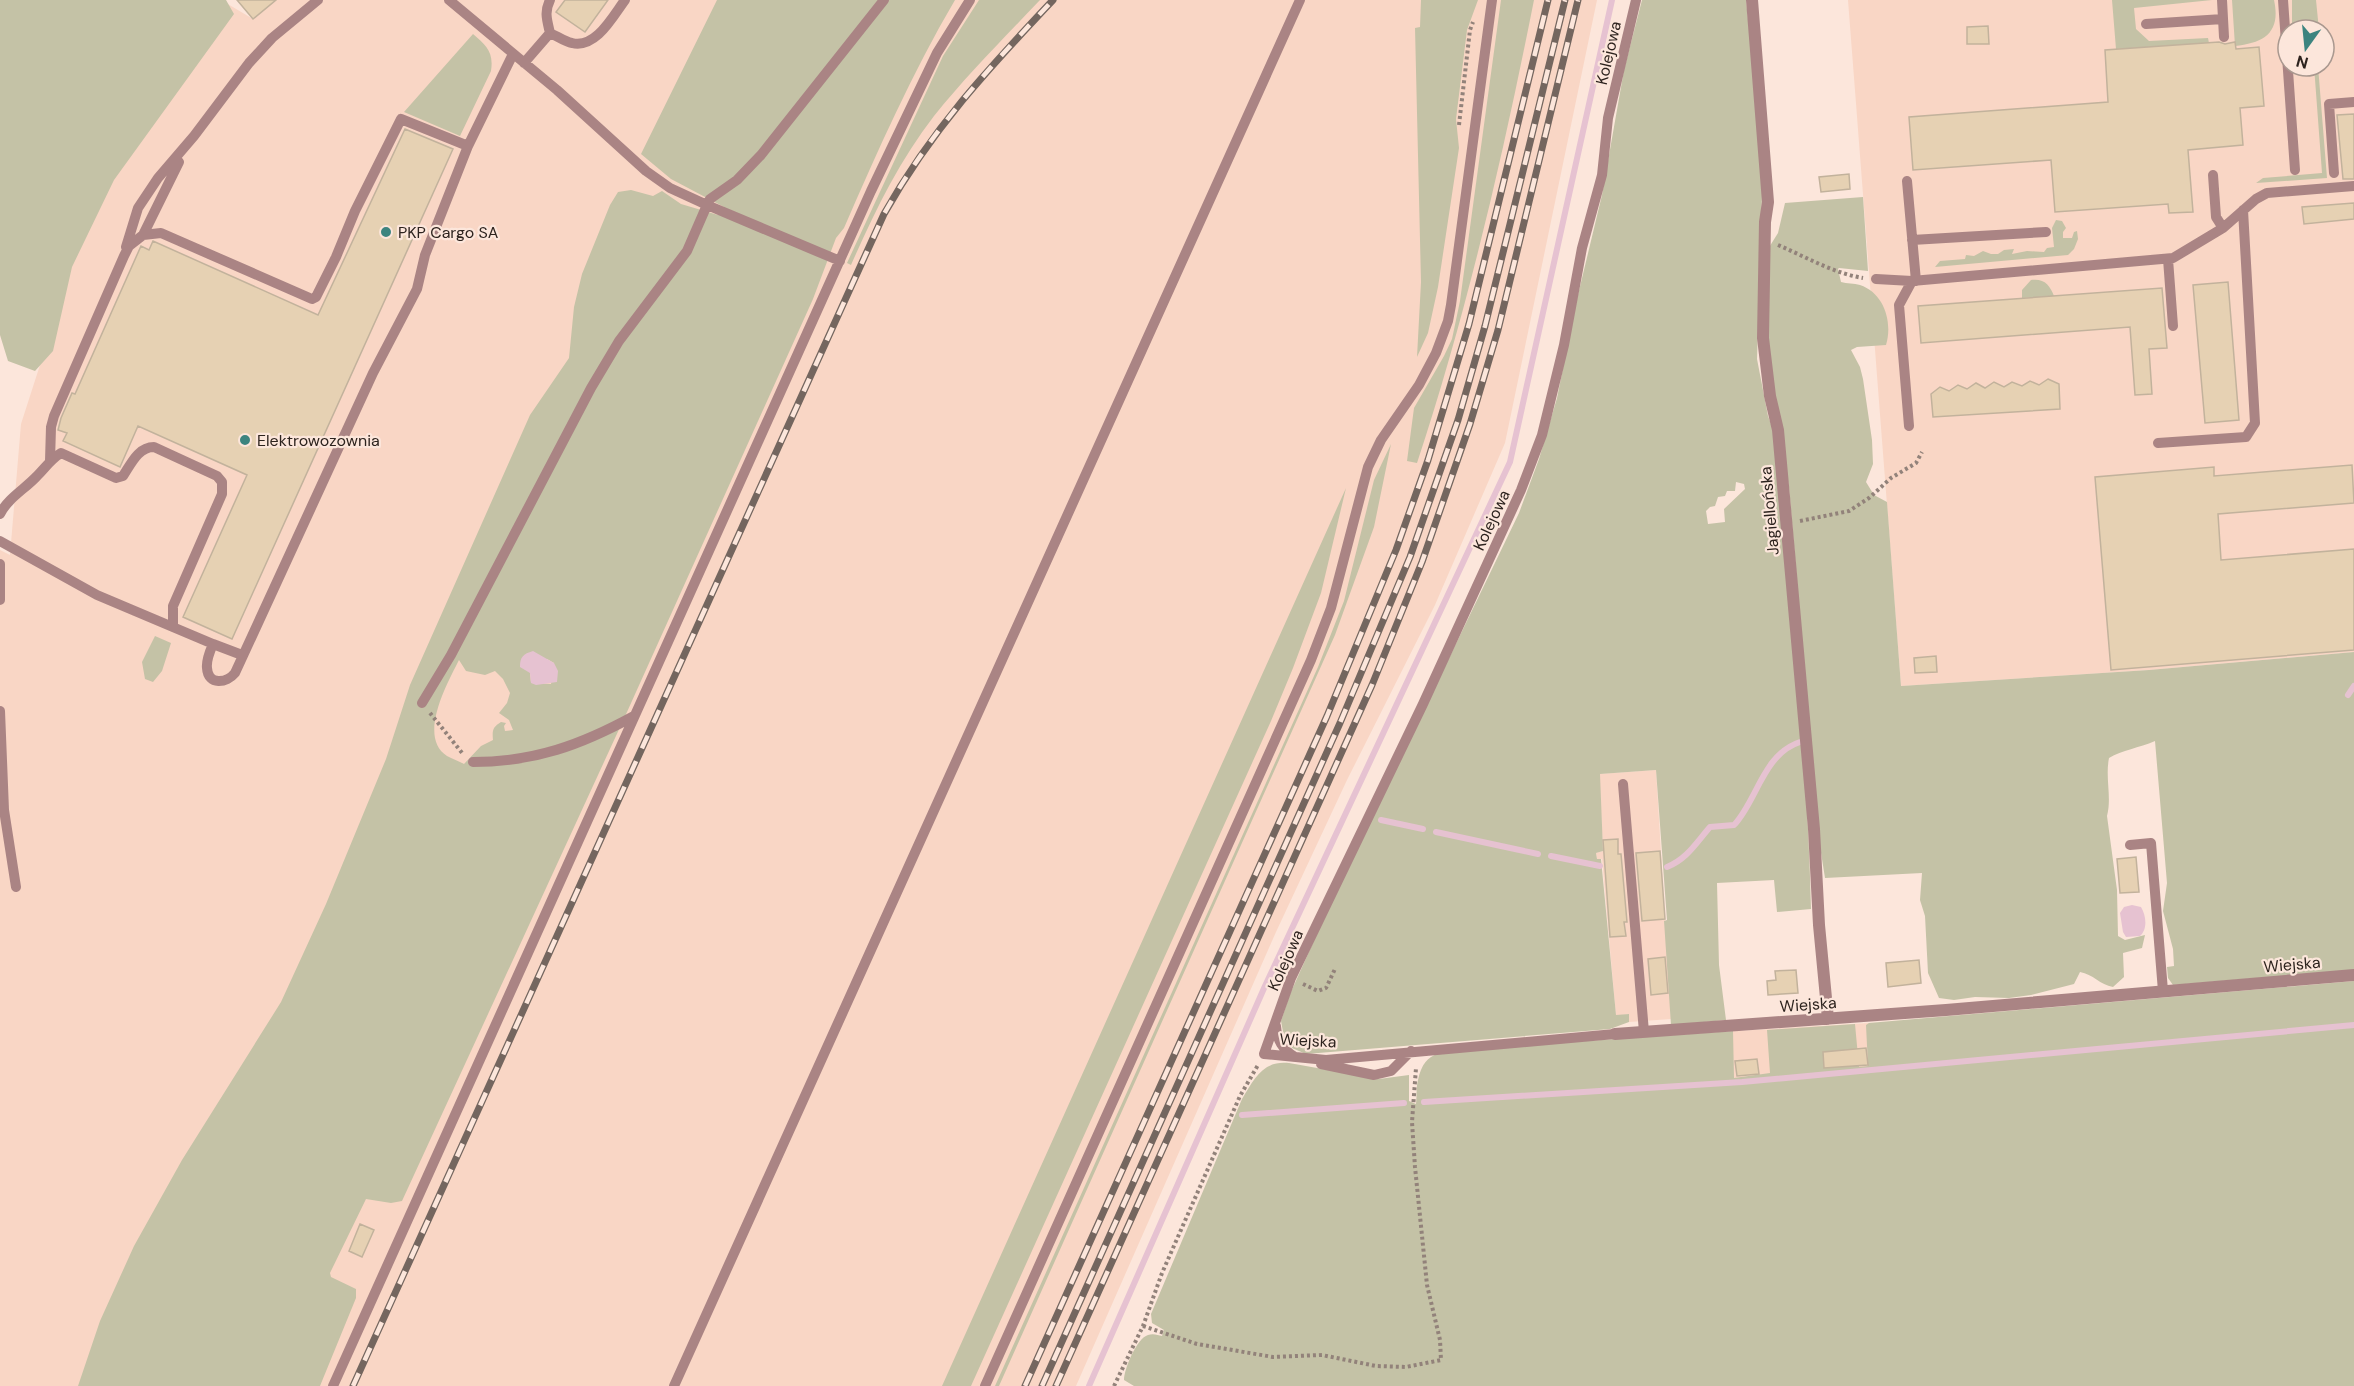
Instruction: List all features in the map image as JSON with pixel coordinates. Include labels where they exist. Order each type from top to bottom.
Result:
[{"type":"street","name":"Jagiellońska","points":[[1752,0],[1768,202],[1762,338],[1770,396],[1778,430],[1814,818],[1828,1019]]},
{"type":"street","name":"Wiejska","points":[[1615,1034],[1828,1019],[2354,975]]},
{"type":"lane","points":[[50,461],[51,426],[54,416],[69,377],[117,276],[138,208],[158,178],[194,136],[249,63],[272,38],[318,0]]},
{"type":"lane","points":[[449,0],[646,171],[670,188],[840,261]]},
{"type":"lane","points":[[550,0],[546,8],[550,33]]},
{"type":"lane","points":[[550,33],[570,43],[587,42],[604,28],[625,0]]},
{"type":"lane","points":[[422,703],[451,655],[591,388],[619,341],[687,251],[707,205],[714,196],[729,188],[761,155],[884,0]]},
{"type":"lane","points":[[333,1386],[919,88],[937,53],[970,0]]},
{"type":"lane","points":[[675,1386],[1300,0]]},
{"type":"lane","points":[[985,1386],[1307,670],[1331,608],[1359,495],[1374,453],[1389,427],[1419,385],[1443,337],[1450,305],[1492,0]]},
{"type":"lane","name":"Kolejowa","points":[[1264,1054],[1291,978],[1423,704],[1521,490],[1542,435],[1564,345],[1582,248],[1602,175],[1608,118],[1636,0]]},
{"type":"lane","points":[[2222,0],[2224,37]]},
{"type":"lane","points":[[2283,0],[2295,170]]},
{"type":"lane","points":[[2146,24],[2223,19]]},
{"type":"lane","points":[[524,63],[550,33]]},
{"type":"lane","points":[[213,644],[207,667],[208,674],[213,680],[221,682],[231,678],[373,373],[417,289],[425,255],[468,146],[513,54]]},
{"type":"lane","points":[[2334,173],[2329,104],[2354,102]]},
{"type":"lane","points":[[124,256],[129,246],[143,235],[153,232],[172,237],[312,299],[316,297],[336,257],[355,211],[401,119],[468,146]]},
{"type":"lane","points":[[143,235],[178,163],[194,136]]},
{"type":"lane","points":[[2213,175],[2216,217],[2223,228]]},
{"type":"lane","points":[[1907,182],[1914,281],[1899,305],[1909,426]]},
{"type":"lane","points":[[1876,279],[1914,281],[2168,259],[2178,256],[2223,228],[2256,199],[2267,193],[2354,186]]},
{"type":"lane","points":[[2158,443],[2246,437],[2255,423],[2243,210]]},
{"type":"lane","points":[[1912,240],[2046,232]]},
{"type":"lane","points":[[2168,259],[2173,326]]},
{"type":"lane","points":[[0,514],[10,500],[61,453],[116,478],[123,476],[138,454],[147,447],[154,447],[217,476],[222,482],[222,494],[173,606],[172,627]]},
{"type":"lane","points":[[0,541],[89,591],[242,655]]},
{"type":"lane","points":[[0,564],[0,600]]},
{"type":"lane","points":[[0,711],[4,810],[16,887]]},
{"type":"lane","points":[[473,762],[517,760],[549,752],[580,743],[634,716]]},
{"type":"lane","points":[[1623,784],[1644,1032]]},
{"type":"lane","points":[[2130,845],[2151,843],[2163,991]]},
{"type":"lane","points":[[1276,1020],[1277,1038],[1293,1057]]},
{"type":"lane","name":"Wiejska","points":[[1264,1054],[1339,1063],[1415,1051],[1615,1034]]},
{"type":"lane","points":[[1339,1063],[1374,1075],[1391,1071],[1415,1051]]},
{"type":"path","points":[[1459,129],[1470,30],[1477,12]]},
{"type":"path","points":[[1765,239],[1805,259],[1848,276],[1876,279]]},
{"type":"path","points":[[1787,524],[1849,511],[1869,498],[1891,478],[1916,463],[1922,452]]},
{"type":"path","points":[[422,703],[467,759],[473,762]]},
{"type":"path","points":[[1291,978],[1318,991],[1326,988],[1335,969]]},
{"type":"path","points":[[1143,1326],[1197,1344],[1273,1357],[1322,1355],[1376,1366],[1406,1367],[1441,1360],[1440,1340],[1425,1267],[1415,1167],[1412,1122],[1415,1051]]},
{"type":"path","points":[[1114,1386],[1143,1326],[1162,1273],[1240,1096],[1264,1054]]},
{"type":"shaded area","points":[[0,0],[226,0],[234,14],[114,180],[72,267],[53,351],[35,371],[8,361],[0,335]]},
{"type":"shaded area","points":[[221,0],[253,19],[276,0],[1597,0],[1505,443],[1435,605],[1347,780],[1276,932],[1076,1386],[0,1386],[0,550],[10,555],[21,424],[95,194]]},
{"type":"shaded area","points":[[717,0],[955,0],[910,84],[844,228],[836,238],[813,299],[627,712],[402,1201],[391,1203],[366,1199],[330,1273],[331,1277],[356,1289],[356,1298],[320,1386],[78,1386],[100,1321],[134,1246],[182,1160],[281,1002],[326,904],[386,759],[410,685],[530,415],[569,358],[574,307],[582,274],[610,205],[618,192],[631,190],[653,196],[662,191],[681,204],[718,215],[724,207],[671,179],[641,154]],"holes":[[[547,659],[554,663],[551,684],[531,683],[530,673]],[[459,660],[466,671],[485,675],[495,671],[503,679],[510,693],[507,703],[499,713],[509,720],[513,730],[505,731],[506,723],[498,724],[494,729],[493,740],[481,746],[464,764],[447,756],[438,747],[435,736],[435,723],[442,695]]]},
{"type":"shaded area","points":[[979,0],[1040,0],[959,86],[921,133],[888,188],[851,265],[847,263],[943,56]]},
{"type":"shaded area","points":[[1421,0],[1478,0],[1467,30],[1456,119],[1459,148],[1438,287],[1428,333],[1417,357],[1421,282],[1415,28],[1420,27]]},
{"type":"shaded area","points":[[1501,0],[1534,0],[1483,233],[1452,349],[1417,463],[1407,461],[1414,408],[1452,339],[1460,301]]},
{"type":"shaded area","points":[[1642,0],[1746,0],[1763,164],[1757,359],[1768,416],[1774,432],[1786,551],[1802,730],[1811,909],[1777,912],[1774,880],[1717,883],[1719,965],[1726,1020],[1671,1025],[1664,921],[1667,920],[1656,770],[1600,774],[1603,851],[1596,853],[1597,859],[1601,859],[1616,1015],[1629,1014],[1629,1022],[1610,1029],[1306,1054],[1292,1048],[1284,1037],[1281,1021],[1290,994],[1330,905],[1519,513],[1539,459],[1557,398],[1577,299],[1602,195],[1624,70]],"holes":[[[1736,482],[1744,484],[1745,489],[1724,509],[1725,522],[1708,524],[1706,511],[1715,506],[1718,497],[1725,496],[1727,491],[1735,491]]]},
{"type":"shaded area","points":[[1848,0],[2354,0],[2354,652],[2149,670],[1901,686]]},
{"type":"shaded area","points":[[2112,0],[2212,0],[2134,8],[2136,29],[2149,41],[2208,38],[2209,43],[2116,49]]},
{"type":"shaded area","points":[[2232,0],[2274,0],[2276,11],[2273,28],[2262,39],[2235,46]]},
{"type":"shaded area","points":[[2292,0],[2316,0],[2318,18],[2292,18]]},
{"type":"shaded area","points":[[473,34],[488,50],[492,64],[491,71],[460,136],[404,112]]},
{"type":"shaded area","points":[[2315,78],[2319,78],[2327,178],[2256,183],[2263,178],[2322,173]]},
{"type":"shaded area","points":[[1863,197],[1868,271],[1838,269],[1841,282],[1860,285],[1881,301],[1887,318],[1886,345],[1857,347],[1851,350],[1860,367],[1863,379],[1872,440],[1873,464],[1866,482],[1874,495],[1887,502],[1901,686],[2149,670],[2354,652],[2354,970],[2173,985],[2168,978],[2167,967],[2174,966],[2173,949],[2163,911],[2167,883],[2155,741],[2109,758],[2107,816],[2117,890],[2118,936],[2125,940],[2145,935],[2142,948],[2123,953],[2124,977],[2113,987],[2080,972],[2074,984],[2031,995],[1954,1000],[1939,998],[1928,973],[1925,916],[1920,900],[1922,873],[1825,878],[1819,840],[1789,487],[1767,358],[1768,249],[1778,233],[1785,203]]},
{"type":"shaded area","points":[[2056,220],[2062,221],[2066,228],[2063,238],[2072,238],[2074,232],[2077,231],[2078,239],[2074,249],[2068,255],[1935,267],[1940,261],[1965,259],[1966,255],[1974,256],[1983,251],[1991,254],[2014,249],[2012,254],[2027,251],[2044,252],[2047,248],[2054,247],[2052,228]]},
{"type":"shaded area","points":[[2031,280],[2046,283],[2054,296],[2022,298],[2022,290]]},
{"type":"shaded area","points":[[1391,444],[1374,527],[1335,635],[999,1386],[995,1386],[1318,667],[1344,601],[1374,480]]},
{"type":"shaded area","points":[[1346,488],[1321,593],[1271,721],[971,1386],[942,1386]]},
{"type":"shaded area","points":[[155,636],[171,643],[162,671],[153,682],[145,679],[142,662]]},
{"type":"shaded area","points":[[533,651],[554,663],[558,671],[557,682],[536,685],[531,683],[530,673],[520,667],[520,664],[523,656]]},
{"type":"shaded area","points":[[1656,770],[1671,1019],[1629,1022],[1629,1014],[1616,1016],[1602,859],[1597,859],[1596,853],[1603,851],[1599,774]]},
{"type":"shaded area","points":[[2132,905],[2141,907],[2145,926],[2140,936],[2126,937],[2120,913],[2124,907]]},
{"type":"shaded area","points":[[2354,981],[2354,1386],[1134,1386],[1124,1380],[1129,1362],[1144,1337],[1150,1334],[1162,1336],[1164,1330],[1152,1323],[1151,1314],[1242,1099],[1260,1072],[1272,1065],[1289,1063],[1379,1079],[1409,1075],[1409,1101],[1416,1104],[1417,1083],[1425,1062],[1444,1052],[1733,1031],[1734,1078],[1770,1073],[1767,1030],[1855,1024],[1859,1067],[1868,1066],[1866,1025],[1869,1023]]},
{"type":"shaded area","points":[[1869,1023],[1871,1070],[1724,1080],[1720,1032]]},
{"type":"building","points":[[237,0],[276,0],[253,19]]},
{"type":"building","points":[[565,0],[608,0],[585,32],[556,12]]},
{"type":"building","points":[[1988,26],[1989,44],[1967,44],[1967,27]]},
{"type":"building","points":[[2219,42],[2225,44],[2235,42],[2236,49],[2259,47],[2264,106],[2240,108],[2243,145],[2188,150],[2193,212],[2169,213],[2168,204],[2055,212],[2051,160],[1913,170],[1909,117],[2108,102],[2105,50]]},
{"type":"building","points":[[2354,114],[2354,179],[2343,179],[2337,115]]},
{"type":"building","name":"Elektrowozownia","points":[[405,129],[453,149],[232,639],[183,617],[247,475],[138,426],[120,467],[63,441],[67,433],[58,430],[61,418],[72,393],[75,394],[141,246],[149,250],[153,241],[318,315]]},
{"type":"building","points":[[1849,174],[1850,189],[1821,192],[1819,177]]},
{"type":"building","points":[[2354,203],[2354,219],[2304,224],[2302,207]]},
{"type":"building","points":[[2228,282],[2239,420],[2205,423],[2193,285]]},
{"type":"building","points":[[2162,288],[2167,348],[2149,349],[2152,394],[2135,395],[2130,327],[1921,343],[1918,306]]},
{"type":"building","points":[[2048,379],[2059,384],[2060,409],[1933,417],[1931,394],[1940,387],[1949,391],[1958,385],[1967,389],[1976,383],[1985,388],[1994,382],[2004,387],[2012,382],[2022,386],[2030,381],[2039,385]]},
{"type":"building","points":[[2352,465],[2354,503],[2218,514],[2221,560],[2354,549],[2354,650],[2111,670],[2095,477],[2214,467],[2214,476]]},
{"type":"building","points":[[1936,656],[1937,672],[1915,673],[1914,658]]},
{"type":"building","points":[[1618,839],[1627,922],[1624,922],[1626,936],[1610,937],[1603,840]]},
{"type":"building","points":[[1660,851],[1665,919],[1642,921],[1636,853]]},
{"type":"building","points":[[2136,857],[2139,892],[2120,893],[2117,859]]},
{"type":"building","points":[[1665,957],[1668,993],[1651,995],[1648,959]]},
{"type":"building","points":[[1919,960],[1921,983],[1888,987],[1886,963]]},
{"type":"building","points":[[1796,970],[1798,993],[1768,995],[1767,981],[1776,980],[1775,971]]},
{"type":"building","points":[[1866,1048],[1868,1065],[1824,1068],[1823,1052]]},
{"type":"building","points":[[1757,1059],[1759,1074],[1737,1076],[1735,1061]]},
{"type":"building","points":[[360,1224],[374,1230],[362,1257],[349,1251]]},
{"type":"waterway","points":[[1089,1386],[1265,986],[1510,462],[1612,0]]},
{"type":"waterway","points":[[2348,695],[2354,686]]},
{"type":"waterway","points":[[1667,867],[1686,855],[1710,827],[1734,825],[1769,767],[1787,748],[1800,742]]},
{"type":"waterway","points":[[1381,820],[1423,829]]},
{"type":"waterway","points":[[1436,832],[1538,854]]},
{"type":"waterway","points":[[1551,856],[1600,866]]},
{"type":"waterway","points":[[1424,1102],[1742,1082],[2354,1025]]},
{"type":"waterway","points":[[1242,1115],[1404,1103]]},
{"type":"railway","points":[[353,1386],[884,214],[902,183],[941,127],[1005,51],[1053,0]]},
{"type":"railway","points":[[1025,1386],[1327,716],[1396,550],[1428,460],[1469,324],[1548,0]]},
{"type":"railway","points":[[1042,1386],[1340,723],[1410,557],[1458,420],[1485,326],[1565,0]]},
{"type":"railway","points":[[1056,1386],[1372,685],[1422,562],[1470,424],[1498,330],[1578,0]]},
{"type":"place","name":"PKP Cargo SA","points":[[386,232]]},
{"type":"place","name":"Elektrowozownia","points":[[245,440]]}]
